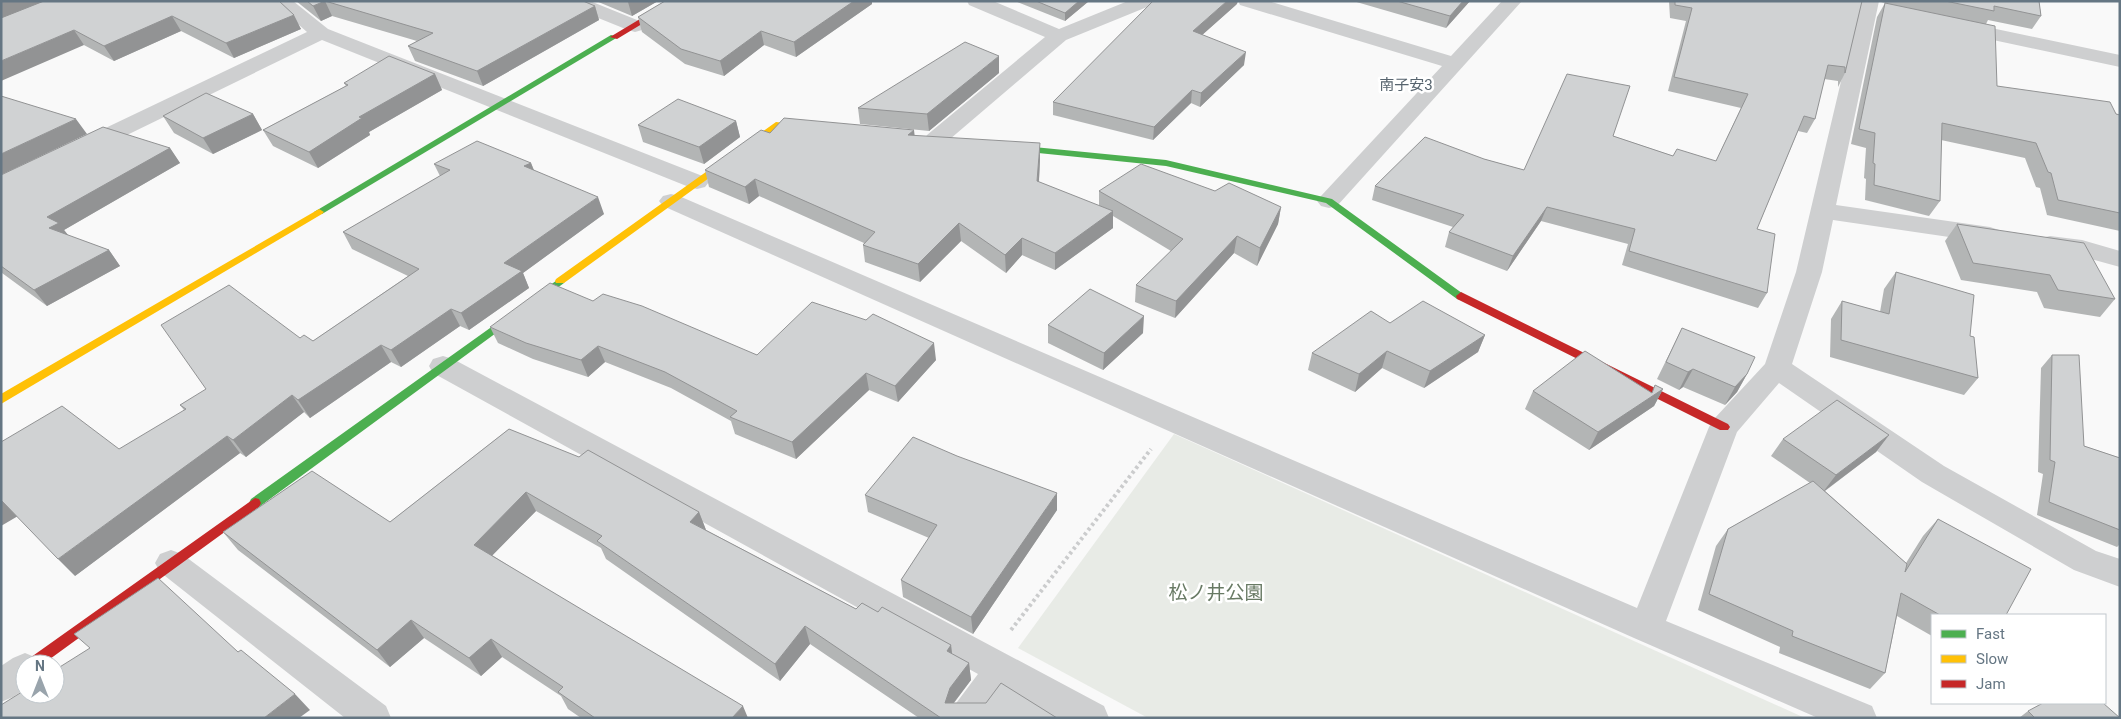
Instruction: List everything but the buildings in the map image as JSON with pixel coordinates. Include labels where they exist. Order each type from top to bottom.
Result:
[{"type":"street","points":[[280,1],[321,33],[697,182]]},
{"type":"street","points":[[573,1],[635,26]]},
{"type":"street","points":[[1,400],[502,106],[676,1]]},
{"type":"street","points":[[976,1],[1059,36]]},
{"type":"street","points":[[938,141],[1059,36],[1146,1]]},
{"type":"street","points":[[1247,1],[1456,64]]},
{"type":"street","points":[[1329,201],[1513,1]]},
{"type":"street","points":[[1646,628],[1724,427],[1777,368],[1809,272],[1876,7]]},
{"type":"street","points":[[1936,22],[2120,61]]},
{"type":"street","points":[[64,156],[321,33]]},
{"type":"street","points":[[46,654],[776,125],[826,130]]},
{"type":"street","points":[[993,146],[1166,163],[1329,201],[1453,292],[1724,427]]},
{"type":"street","points":[[671,201],[1646,628],[1859,718]]},
{"type":"street","points":[[1823,211],[2082,248],[2120,259]]},
{"type":"street","points":[[443,366],[1090,718]]},
{"type":"street","points":[[1777,368],[1933,474],[2085,561],[2120,573]]},
{"type":"street","points":[[171,563],[373,718]]},
{"type":"street","points":[[967,718],[994,666]]},
{"type":"street","points":[[1,686],[15,676]]},
{"type":"path","points":[[994,666],[1172,420]]},
{"type":"green space","name":"松ノ井公園","points":[[1174,434],[1805,718],[1148,718],[1018,648]]},
{"type":"traffic: fast","points":[[319,212],[614,37]]},
{"type":"traffic: fast","points":[[1003,147],[1166,163],[1329,201],[1461,296]]},
{"type":"traffic: fast","points":[[255,503],[560,281]]},
{"type":"traffic: slow","points":[[560,281],[776,125],[813,129]]},
{"type":"traffic: slow","points":[[1,400],[319,212]]},
{"type":"traffic: jam","points":[[614,37],[676,1]]},
{"type":"traffic: jam","points":[[1461,296],[1724,427]]},
{"type":"traffic: jam","points":[[46,654],[255,503]]},
{"type":"district","name":"南子安3","points":[[1406,85]]}]
